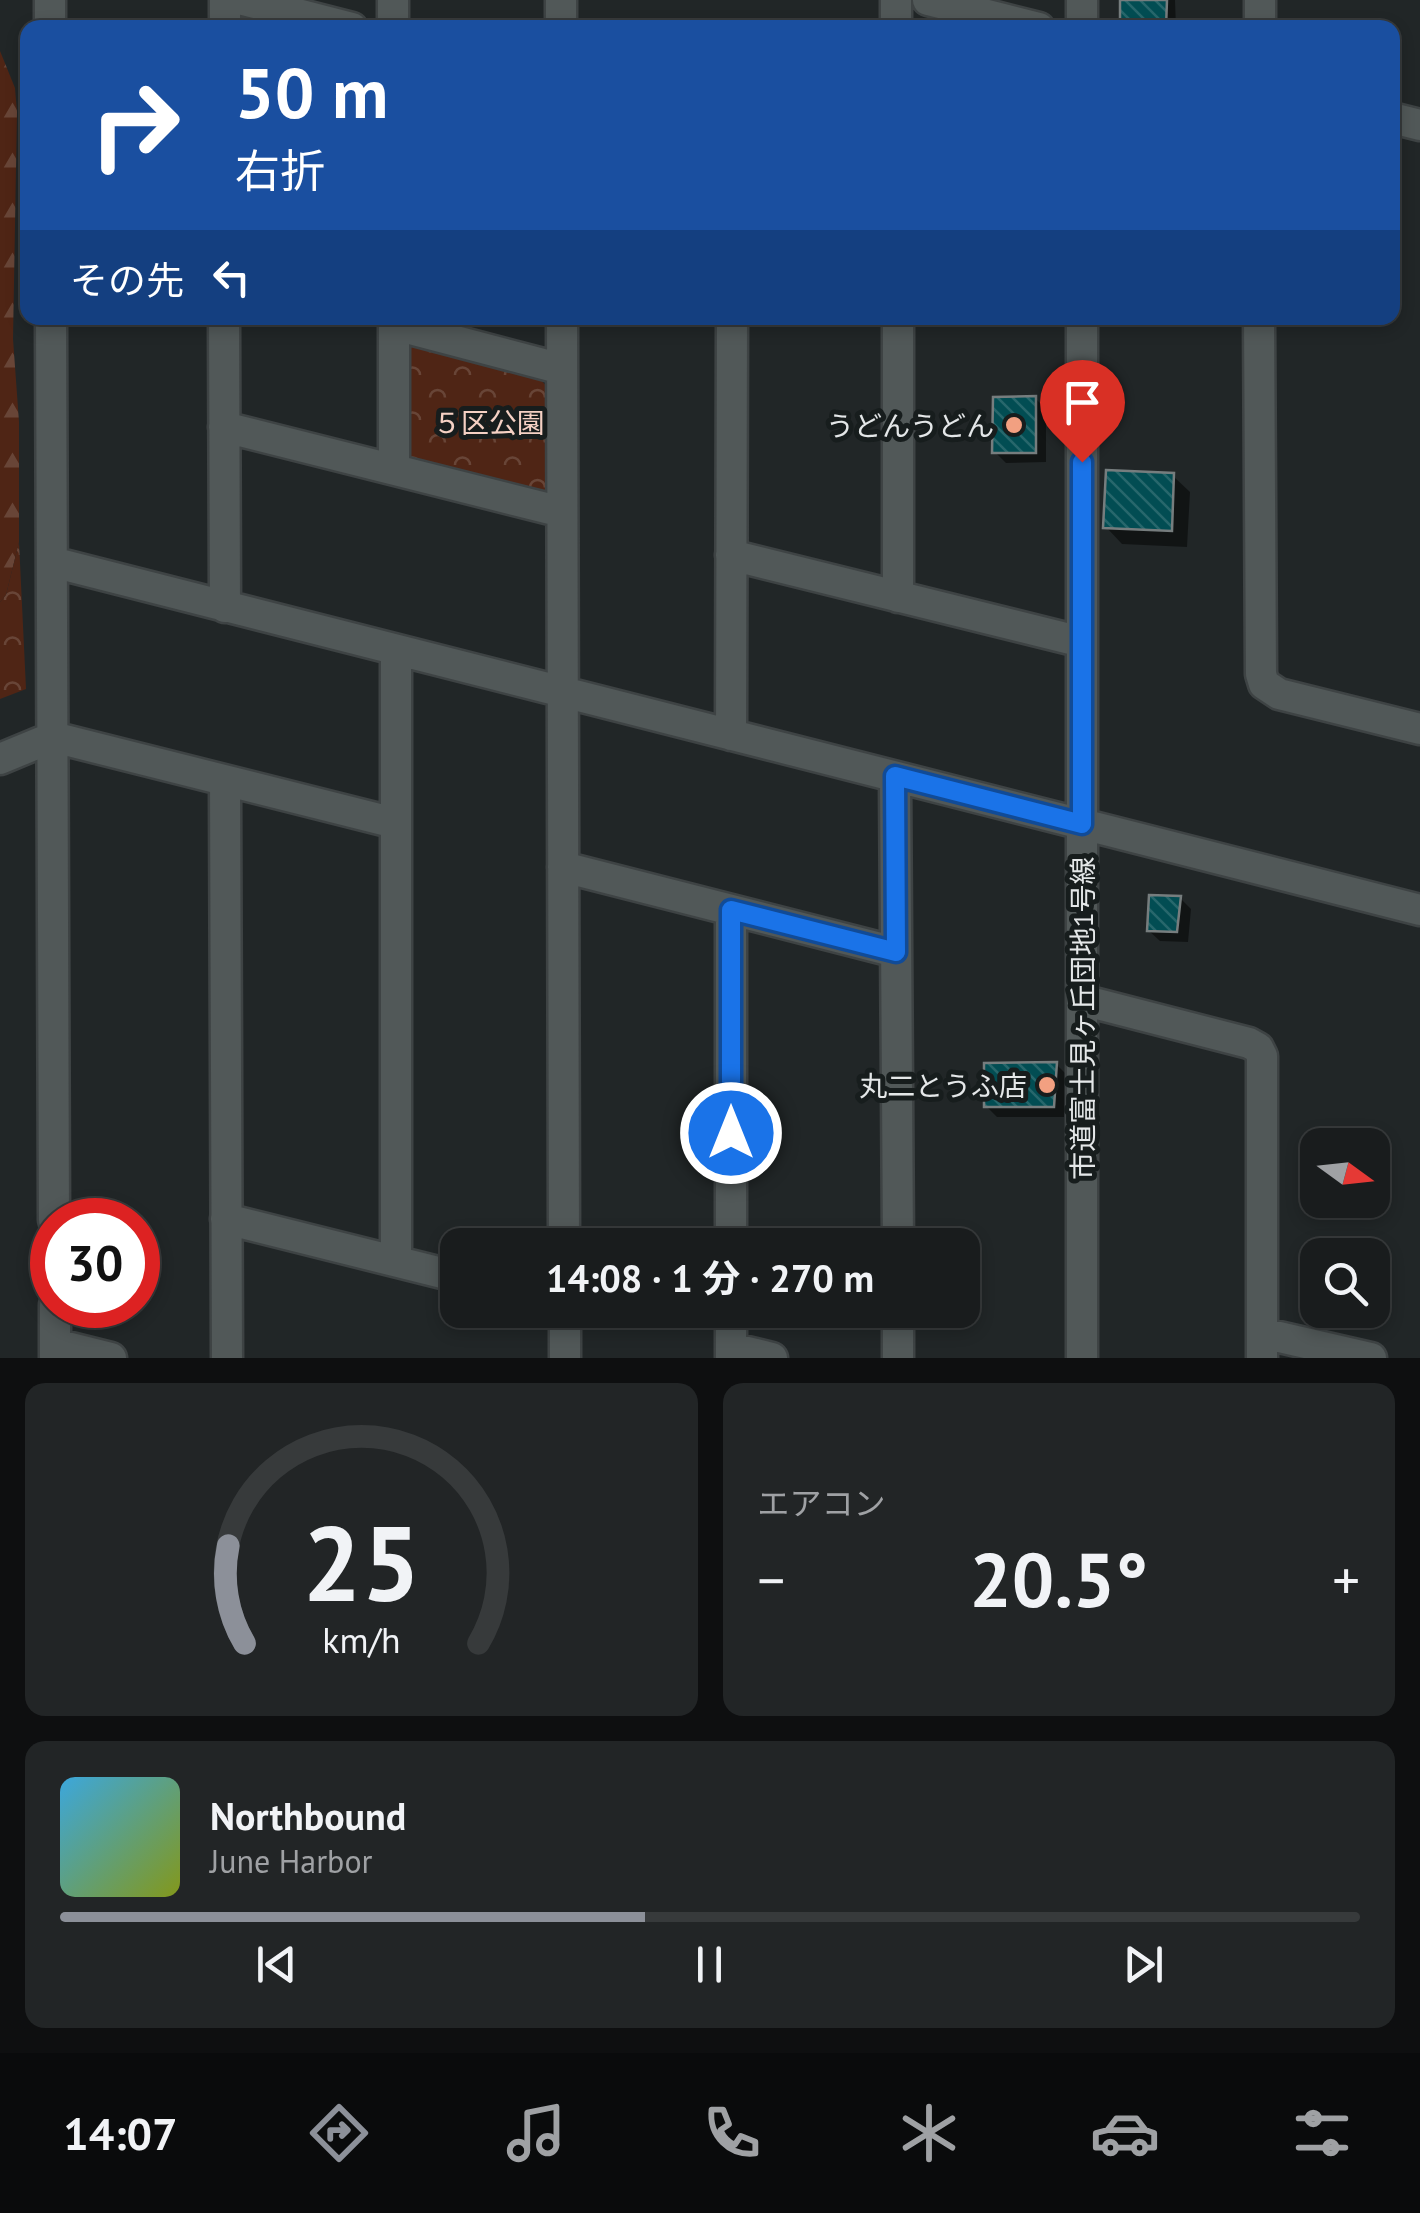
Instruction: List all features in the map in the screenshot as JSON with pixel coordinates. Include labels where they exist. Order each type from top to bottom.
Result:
[{"type":"street","points":[[243,0],[321,20]]},
{"type":"street","points":[[928,0],[1007,20]]},
{"type":"street","points":[[51,325],[54,1198]]},
{"type":"street","points":[[224,325],[226,606]]},
{"type":"street","points":[[394,325],[394,468]]},
{"type":"street","points":[[404,325],[562,370]]},
{"type":"street","points":[[562,325],[564,1228]]},
{"type":"street","points":[[731,735],[732,325]]},
{"type":"street","points":[[898,325],[898,597]]},
{"type":"street","name":"市道富士見ヶ丘団地1号線","points":[[1082,325],[1082,1358]]},
{"type":"street","points":[[1259,325],[1264,684],[1279,694],[1420,728]]},
{"type":"street","points":[[224,427],[562,512]]},
{"type":"street","points":[[732,555],[1082,642]]},
{"type":"street","points":[[52,562],[1420,910]]},
{"type":"street","points":[[396,650],[396,1261]]},
{"type":"street","points":[[0,759],[53,737],[396,823]]},
{"type":"street","points":[[895,776],[898,1228]]},
{"type":"street","points":[[225,782],[226,1358]]},
{"type":"street","points":[[564,867],[896,952]]},
{"type":"street","points":[[731,910],[731,1228]]},
{"type":"street","points":[[1082,1000],[1249,1042],[1258,1048],[1262,1056],[1262,1346],[1371,1358]]},
{"type":"street","points":[[226,1219],[440,1272]]},
{"type":"street","points":[[564,1328],[565,1358]]},
{"type":"street","points":[[898,1328],[898,1358]]},
{"type":"street","points":[[55,1351],[111,1358]]},
{"type":"street","points":[[731,1353],[772,1358]]},
{"type":"green space","points":[[0,51],[15,88],[17,112],[13,339],[19,422],[19,542],[6,595],[0,602]]},
{"type":"green space","name":"５区公園","points":[[418,344],[537,376],[551,391],[549,484],[544,492],[411,460],[401,449],[409,346]]},
{"type":"green space","points":[[19,542],[26,689],[0,699],[0,602],[6,595]]},
{"type":"building","points":[[1120,0],[1167,0],[1166,20],[1120,20]]},
{"type":"building","name":"うどんうどん","points":[[1036,396],[1036,453],[992,453],[993,397]]},
{"type":"building","points":[[1106,470],[1174,473],[1172,531],[1103,528]]},
{"type":"building","points":[[1149,895],[1181,896],[1177,932],[1147,931]]},
{"type":"building","points":[[1057,1062],[1054,1107],[984,1107],[984,1063]]},
{"type":"place","name":"うどんうどん","points":[[1014,425]]},
{"type":"place","name":"丸二とうふ店","points":[[1047,1085]]},
{"type":"route","points":[[731,1133],[731,910],[896,952],[895,776],[1082,824],[1082,462]]}]
